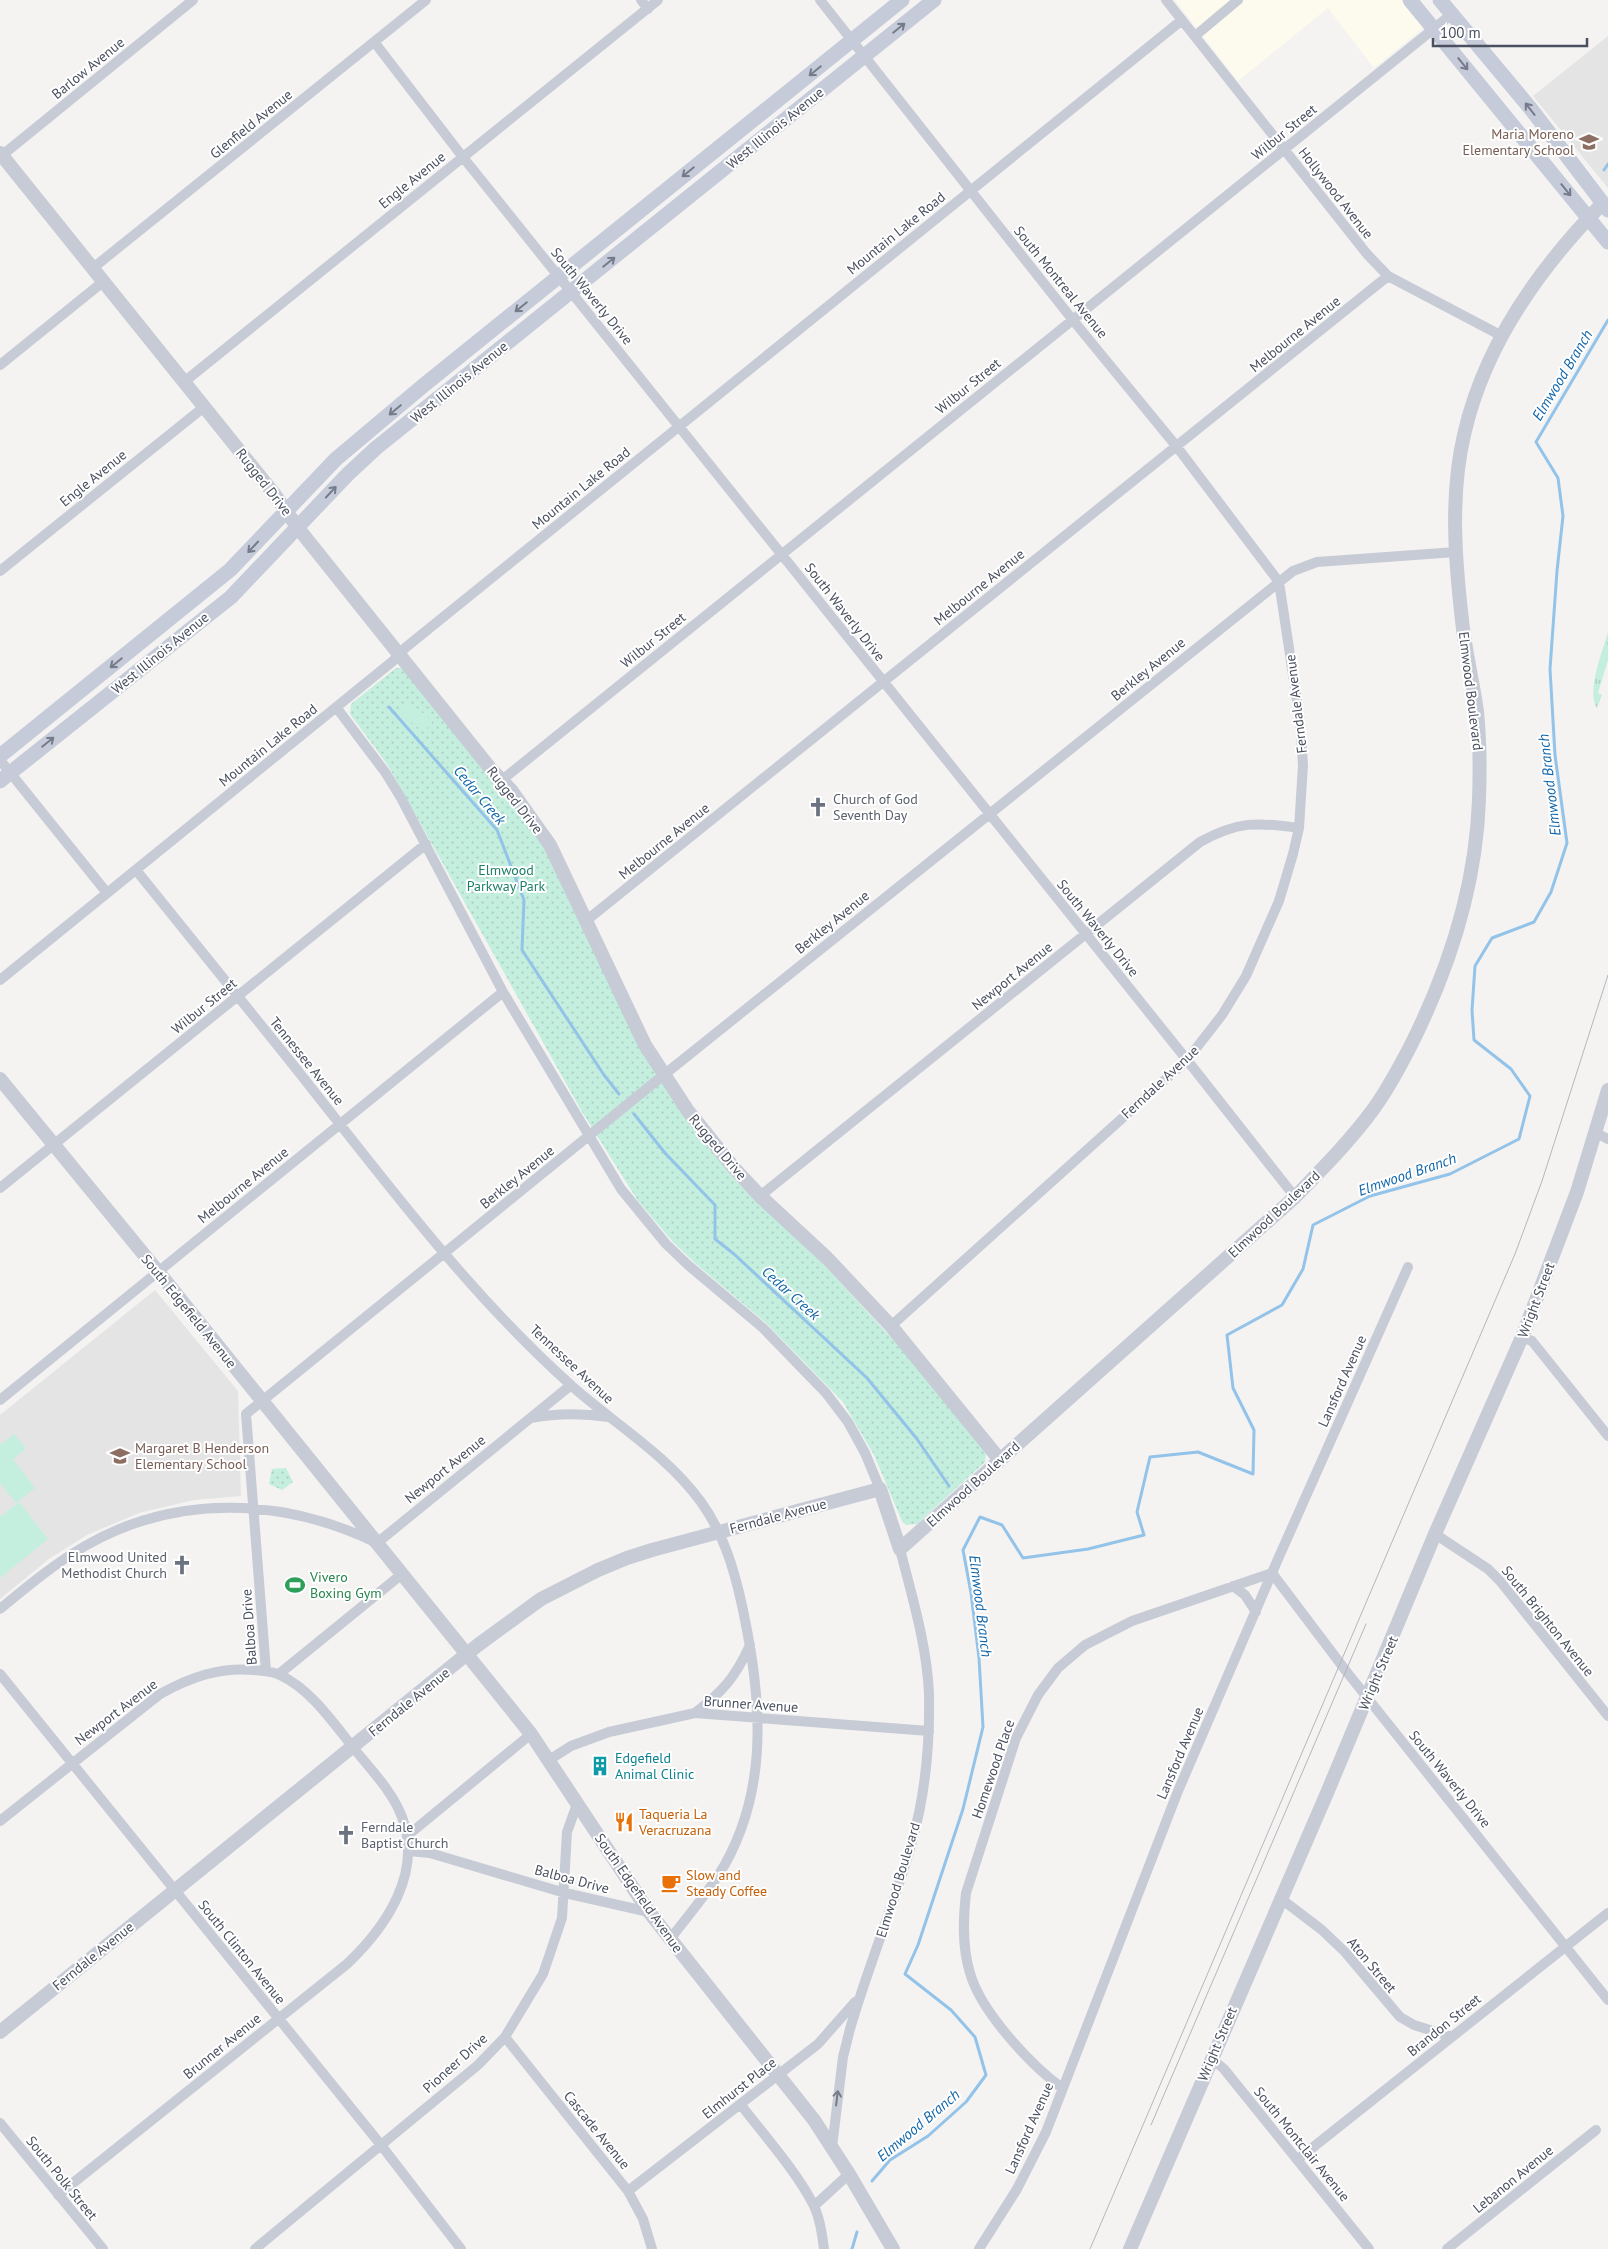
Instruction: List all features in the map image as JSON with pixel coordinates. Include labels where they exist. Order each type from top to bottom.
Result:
[{"type":"main road","name":"West Illinois Avenue","points":[[0,756],[230,570],[336,459],[424,385],[902,0]]},
{"type":"main road","name":"West Illinois Avenue","points":[[5,777],[230,597],[348,474],[436,400],[934,0]]},
{"type":"main road","points":[[1410,0],[1608,242]]},
{"type":"main road","points":[[1440,0],[1548,132],[1605,206]]},
{"type":"main road","points":[[1530,146],[1548,132]]},
{"type":"main road","points":[[704,159],[717,175]]},
{"type":"main road","points":[[424,385],[436,400]]},
{"type":"main road","points":[[145,639],[158,654]]},
{"type":"street","name":"Barlow Avenue","points":[[1,155],[194,0]]},
{"type":"street","name":"Glenfield Avenue","points":[[93,268],[375,43],[426,0]]},
{"type":"street","points":[[641,0],[648,9]]},
{"type":"street","name":"Engle Avenue","points":[[184,382],[462,156],[658,0]]},
{"type":"street","name":"South Montreal Avenue","points":[[820,0],[1072,319],[1177,447],[1279,582]]},
{"type":"street","name":"Hollywood Avenue","points":[[1166,0],[1368,254],[1388,276],[1502,336]]},
{"type":"street","points":[[1194,36],[1238,0]]},
{"type":"street","name":"Wilbur Street","points":[[502,780],[1452,14]]},
{"type":"street","name":"Mountain Lake Road","points":[[0,980],[679,426],[1182,20]]},
{"type":"street","name":"South Waverly Drive","points":[[375,43],[462,156],[1295,1197]]},
{"type":"street","name":"Rugged Drive","points":[[1,155],[204,406],[298,528],[490,768],[502,780],[550,845],[645,1045],[663,1076],[710,1139],[760,1196],[827,1258],[891,1326],[1000,1460]]},
{"type":"street","name":"Elmwood Boulevard","points":[[832,2147],[843,2057],[859,1998],[912,1844],[923,1788],[929,1731],[926,1663],[920,1628],[900,1549],[1295,1197],[1339,1151],[1373,1110],[1395,1076],[1429,1008],[1443,975],[1465,899],[1477,832],[1480,762],[1477,712],[1462,622],[1456,552],[1455,498],[1464,435],[1479,388],[1502,336],[1530,287],[1588,218],[1605,206]]},
{"type":"street","name":"Melbourne Avenue","points":[[587,920],[1388,276]]},
{"type":"street","points":[[0,365],[104,281]]},
{"type":"street","name":"Engle Avenue","points":[[0,571],[204,406]]},
{"type":"street","name":"Berkley Avenue","points":[[262,1401],[663,1076],[1294,571],[1317,562],[1456,552]]},
{"type":"street","name":"Ferndale Avenue","points":[[891,1326],[1187,1060],[1222,1015],[1246,976],[1279,900],[1299,828],[1303,765],[1300,721],[1279,582]]},
{"type":"street","points":[[336,707],[385,772],[426,844],[503,992],[621,1189],[666,1244],[770,1335],[826,1393],[857,1437],[880,1489],[900,1549]]},
{"type":"street","points":[[0,760],[5,777],[107,893]]},
{"type":"street","name":"Newport Avenue","points":[[760,1196],[1200,842],[1222,830],[1243,824],[1266,823],[1299,828]]},
{"type":"street","name":"Wilbur Street","points":[[0,1188],[426,844]]},
{"type":"street","name":"Tennessee Avenue","points":[[136,870],[444,1254],[504,1319],[571,1385],[652,1450],[678,1476],[701,1502],[718,1532],[731,1561],[750,1644],[758,1694],[759,1747],[752,1794],[737,1835],[719,1874],[670,1940]]},
{"type":"street","name":"Melbourne Avenue","points":[[0,1400],[503,992]]},
{"type":"street","name":"South Edgefield Avenue","points":[[0,1079],[531,1734],[649,1912],[814,2120],[849,2174],[893,2249]]},
{"type":"street","name":"Wright Street","points":[[1130,2249],[1367,1698],[1435,1534],[1522,1337],[1577,1192],[1608,1090]]},
{"type":"street","points":[[1594,1132],[1608,1139]]},
{"type":"street","name":"Lansford Avenue","points":[[979,2249],[1021,2181],[1046,2132],[1178,1791],[1408,1266]]},
{"type":"street","points":[[1522,1337],[1532,1342],[1608,1436]]},
{"type":"street","name":"Newport Avenue","points":[[377,1543],[571,1385]]},
{"type":"street","name":"Balboa Drive","points":[[262,1401],[246,1414],[266,1671],[279,1674],[317,1704],[353,1747],[392,1798],[402,1816],[407,1836],[408,1851],[430,1853],[565,1893],[649,1912]]},
{"type":"street","points":[[530,1418],[565,1413],[609,1417]]},
{"type":"street","name":"Ferndale Avenue","points":[[0,2032],[517,1615],[566,1585],[627,1558],[880,1489]]},
{"type":"street","points":[[0,1609],[51,1567],[86,1545],[121,1528],[160,1515],[199,1508],[254,1508]]},
{"type":"street","name":"South Edgefield Avenue","points":[[254,1508],[303,1516],[345,1528],[377,1543]]},
{"type":"street","name":"South Brighton Avenue","points":[[1435,1534],[1488,1569],[1500,1581],[1608,1716]]},
{"type":"street","name":"South Waverly Drive","points":[[1272,1573],[1367,1698],[1608,2000]]},
{"type":"street","name":"Homewood Place","points":[[1062,2088],[1040,2070],[1003,2029],[980,1997],[970,1974],[965,1948],[963,1920],[966,1893],[1016,1738],[1038,1695],[1058,1668],[1085,1645],[1132,1621],[1272,1573]]},
{"type":"street","points":[[279,1674],[402,1574]]},
{"type":"street","points":[[1233,1586],[1245,1595],[1256,1612]]},
{"type":"street","points":[[695,1713],[721,1693],[741,1664],[750,1644]]},
{"type":"street","name":"Newport Avenue","points":[[0,1821],[160,1694],[189,1678],[214,1672],[237,1668],[266,1671]]},
{"type":"street","name":"South Clinton Avenue","points":[[0,1674],[381,2145],[462,2249]]},
{"type":"street","name":"Brunner Avenue","points":[[549,1760],[571,1746],[609,1732],[695,1713],[929,1731]]},
{"type":"street","points":[[407,1836],[531,1734]]},
{"type":"street","name":"Pioneer Drive","points":[[255,2249],[478,2064],[505,2037],[543,1974],[562,1918],[565,1893],[567,1832],[578,1804]]},
{"type":"street","name":"Brunner Avenue","points":[[58,2195],[347,1964],[368,1944],[388,1917],[398,1896],[405,1874],[408,1851]]},
{"type":"street","name":"Aton Street","points":[[1280,1898],[1322,1930],[1400,2017],[1429,2031],[1452,2037]]},
{"type":"street","name":"Brandon Street","points":[[1297,2160],[1608,1913]]},
{"type":"street","name":"Elmhurst Place","points":[[628,2191],[818,2044],[859,1998]]},
{"type":"street","name":"Cascade Avenue","points":[[505,2037],[628,2191],[643,2219],[652,2249]]},
{"type":"street","name":"South Montclair Avenue","points":[[1211,2058],[1224,2069],[1369,2249]]},
{"type":"street","points":[[741,2105],[802,2186],[814,2206],[824,2249]]},
{"type":"street","name":"South Polk Street","points":[[0,2123],[103,2249]]},
{"type":"street","name":"Lebanon Avenue","points":[[1447,2249],[1596,2130]]},
{"type":"street","points":[[814,2206],[849,2174]]},
{"type":"shaded area","points":[[1175,0],[1404,0],[1422,22],[1423,28],[1374,68],[1328,8],[1238,81]]},
{"type":"shaded area","name":"Maria Moreno Elementary School","points":[[1608,36],[1608,188],[1533,96]]},
{"type":"shaded area","name":"Margaret B Henderson Elementary School","points":[[155,1290],[238,1391],[241,1496],[194,1500],[139,1513],[87,1535],[49,1559],[0,1599],[0,1415]]},
{"type":"green space","points":[[1608,632],[1608,660],[1598,693],[1602,695],[1597,708],[1594,701],[1594,682]]},
{"type":"green space","name":"Elmwood Parkway Park","points":[[396,668],[403,668],[520,811],[546,849],[645,1057],[702,1138],[736,1181],[823,1264],[912,1360],[986,1454],[985,1462],[917,1524],[906,1525],[902,1521],[874,1455],[843,1402],[765,1322],[696,1264],[673,1242],[638,1201],[581,1110],[387,764],[350,714],[351,704]]},
{"type":"green space","points":[[409,702],[433,721],[424,732],[400,713]]},
{"type":"green space","points":[[14,1434],[26,1448],[13,1459],[35,1488],[16,1503],[0,1483],[0,1445]]},
{"type":"green space","points":[[286,1468],[293,1482],[282,1490],[269,1484],[272,1469]]},
{"type":"green space","points":[[19,1502],[48,1539],[0,1578],[0,1517]]},
{"type":"waterway","name":"Elmwood Branch","points":[[1604,170],[1608,164]]},
{"type":"waterway","name":"Elmwood Branch","points":[[872,2181],[890,2160],[928,2136],[966,2102],[986,2075],[975,2037],[951,2010],[905,1974],[918,1945],[963,1809],[983,1727],[979,1658],[971,1593],[963,1550],[980,1517],[1002,1525],[1023,1558],[1088,1549],[1144,1535],[1137,1512],[1150,1457],[1198,1452],[1253,1474],[1254,1430],[1233,1388],[1227,1335],[1282,1305],[1303,1269],[1313,1225],[1370,1196],[1450,1174],[1519,1139],[1530,1096],[1511,1069],[1474,1040],[1472,1010],[1475,966],[1492,938],[1534,922],[1551,892],[1567,843],[1555,755],[1550,669],[1563,516],[1558,478],[1536,442],[1608,320]]},
{"type":"waterway","name":"Cedar Creek","points":[[389,707],[497,830],[524,900],[522,950],[604,1075],[619,1094]]},
{"type":"waterway","name":"Cedar Creek","points":[[634,1114],[665,1153],[715,1205],[715,1239],[734,1254],[867,1378],[917,1439],[949,1486]]},
{"type":"waterway","name":"Elmwood Branch","points":[[852,2249],[857,2232]]},
{"type":"tram line","points":[[1090,2249],[1515,1254],[1542,1181],[1608,975]]},
{"type":"tram line","points":[[1151,2125],[1366,1624]]},
{"type":"place","name":"Maria Moreno Elementary School","points":[[1589,142]]},
{"type":"place","name":"Church of God Seventh Day","points":[[818,807]]},
{"type":"place","name":"Margaret B Henderson Elementary School","points":[[120,1456]]},
{"type":"place","name":"Elmwood United Methodist Church","points":[[182,1565]]},
{"type":"place","name":"Vivero Boxing Gym","points":[[295,1585]]},
{"type":"place","name":"Edgefield Animal Clinic","points":[[600,1766]]},
{"type":"place","name":"Taqueria La Veracruzana","points":[[624,1822]]},
{"type":"place","name":"Ferndale Baptist Church","points":[[346,1835]]},
{"type":"place","name":"Slow and Steady Coffee","points":[[671,1883]]}]
